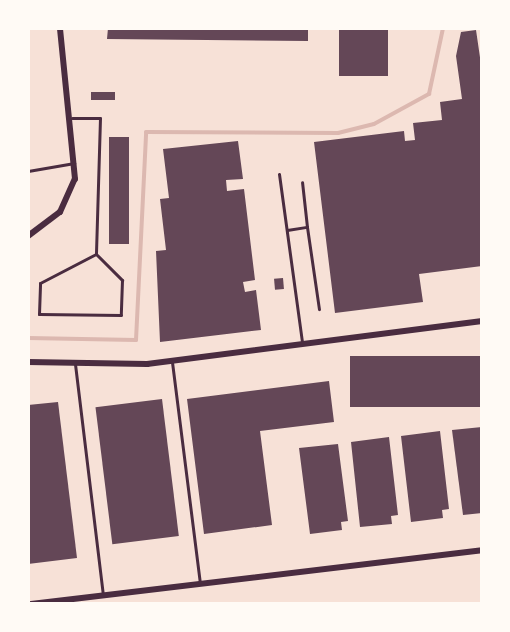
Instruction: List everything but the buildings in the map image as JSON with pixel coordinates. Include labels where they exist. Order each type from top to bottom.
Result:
[{"type":"street","points":[[28,236],[65,205],[76,162],[60,28]]},
{"type":"street","points":[[28,362],[172,361],[482,321]]},
{"type":"street","points":[[31,603],[482,550]]},
{"type":"lane","points":[[72,118],[100,118],[96,254],[122,280],[122,315],[39,314],[40,283],[96,254]]},
{"type":"lane","points":[[28,171],[76,162]]},
{"type":"lane","points":[[279,174],[302,345]]},
{"type":"lane","points":[[302,182],[319,309]]},
{"type":"lane","points":[[287,230],[307,227]]},
{"type":"lane","points":[[172,361],[200,584]]},
{"type":"lane","points":[[75,363],[103,595]]},
{"type":"waterway","points":[[28,338],[136,340],[146,132],[338,133],[374,124],[429,94],[443,28]]}]
